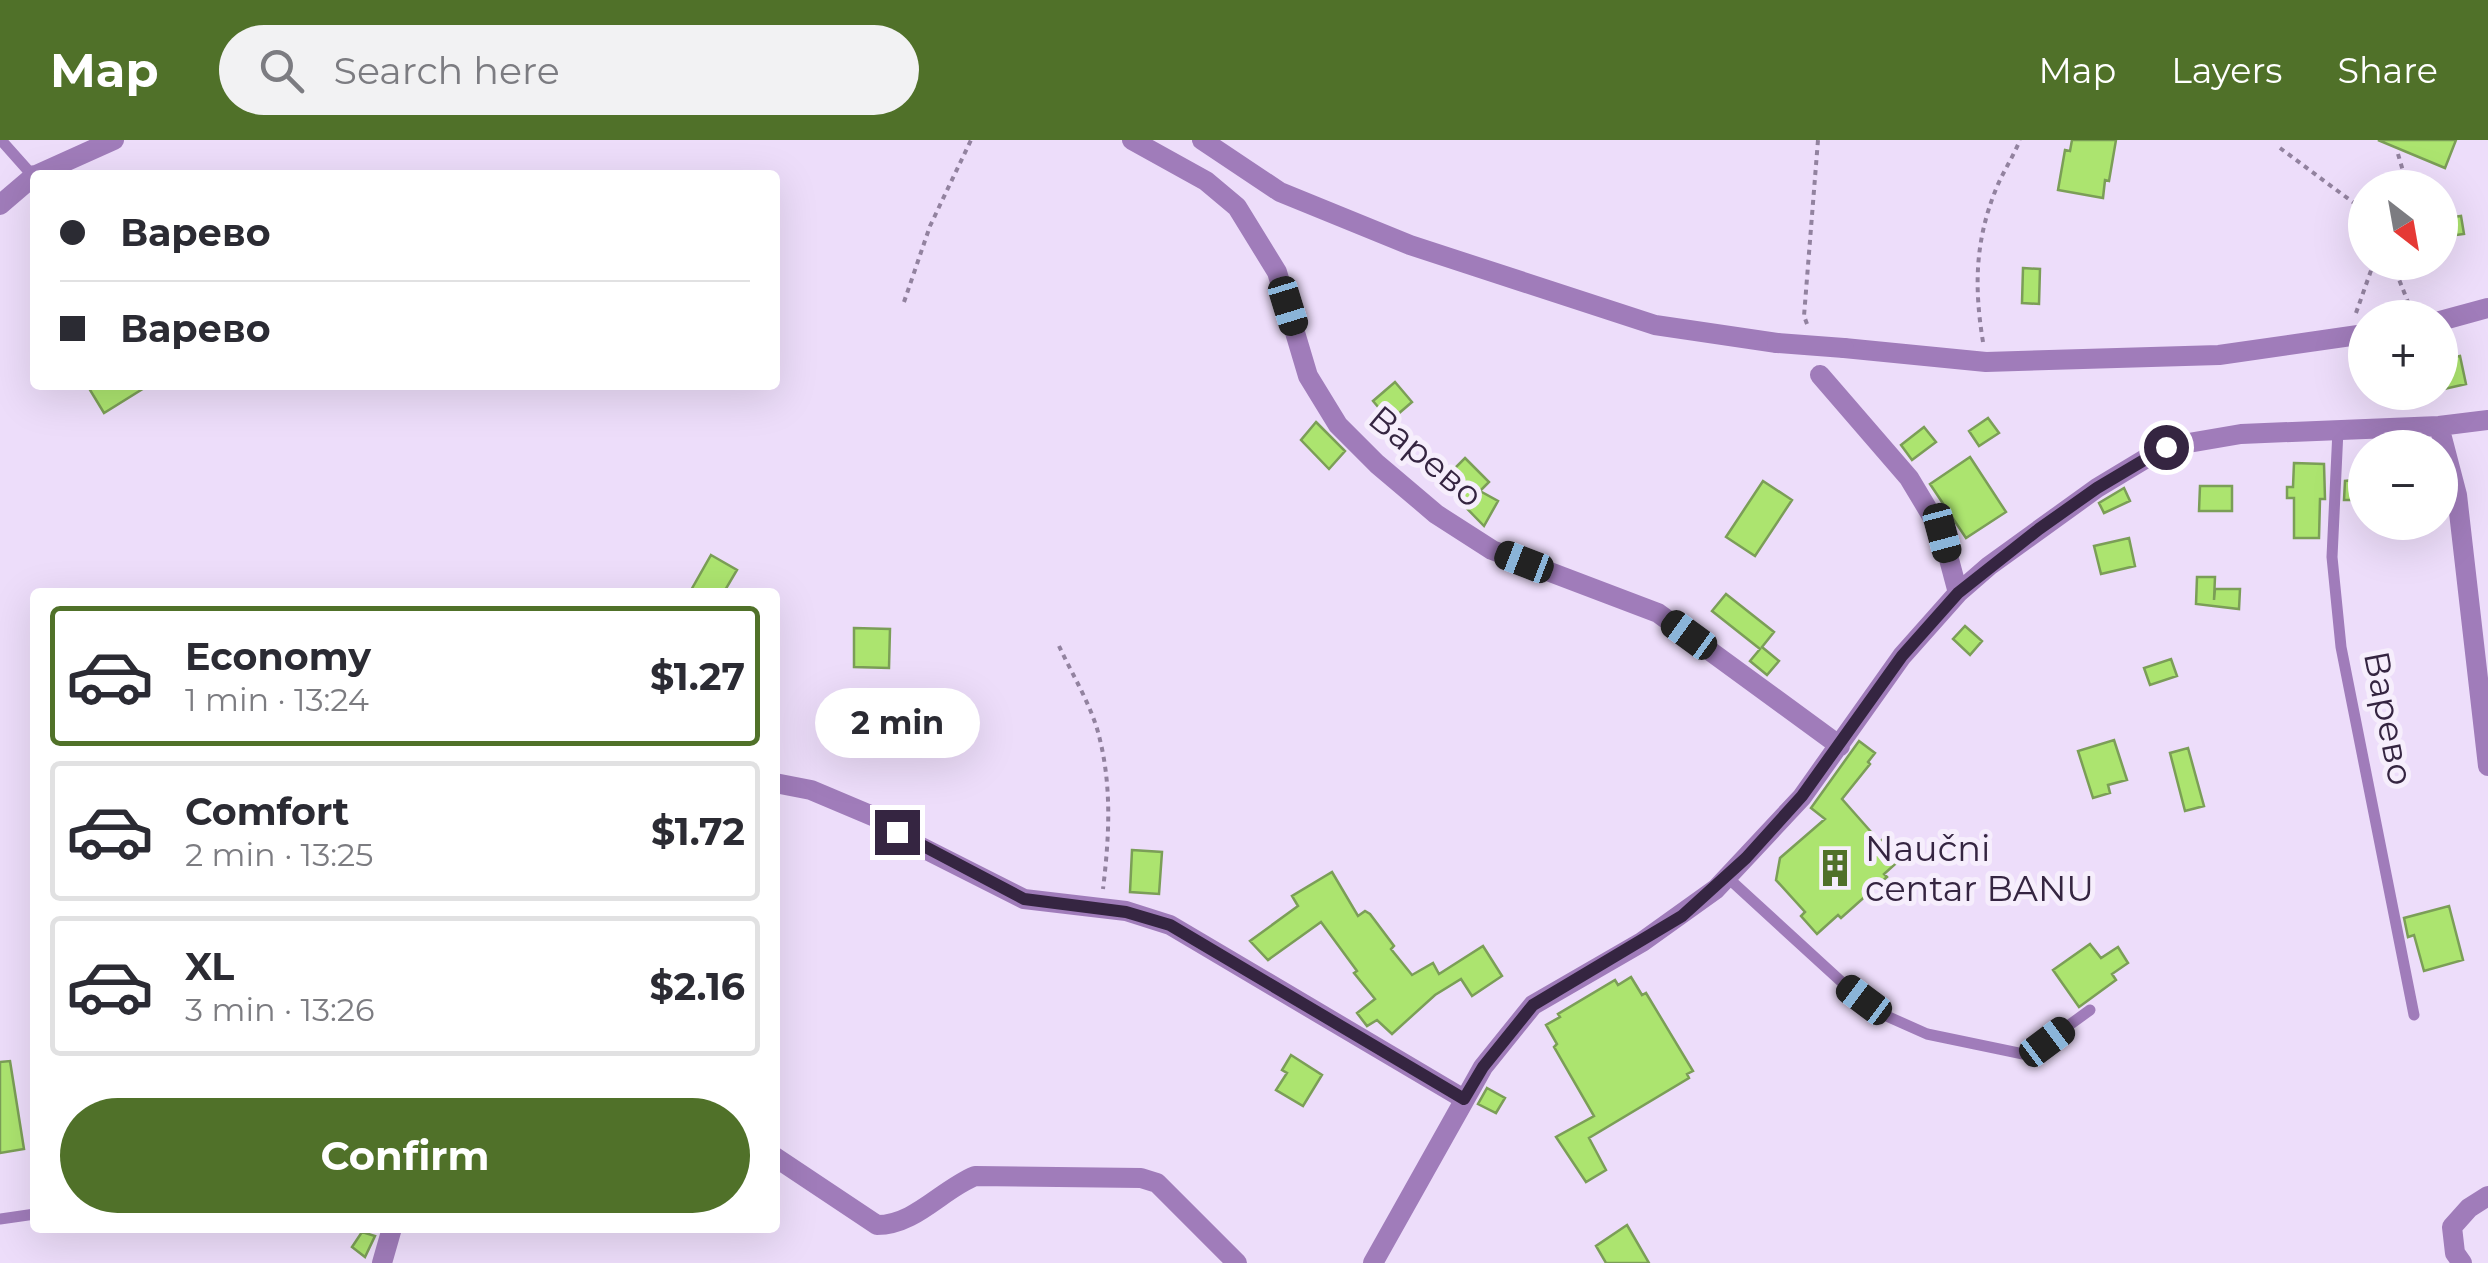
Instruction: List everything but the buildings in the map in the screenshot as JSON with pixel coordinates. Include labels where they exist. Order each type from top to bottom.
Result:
[{"type":"street","points":[[47,170],[114,140]]},
{"type":"street","name":"Варево","points":[[1132,140],[1206,182],[1237,207],[1277,272],[1308,376],[1338,425],[1377,464],[1436,514],[1492,550],[1658,613],[1840,746]]},
{"type":"street","points":[[1202,140],[1280,192],[1410,245],[1655,324],[1778,343],[1986,362],[2220,355],[2348,336]]},
{"type":"street","points":[[1206,182],[1228,158]]},
{"type":"street","points":[[0,205],[30,179]]},
{"type":"street","points":[[2458,316],[2488,308]]},
{"type":"street","points":[[1820,375],[1909,478],[1942,533],[1958,593]]},
{"type":"street","points":[[1374,1263],[1483,1067],[1533,1005],[1682,916],[1727,878],[1790,810],[1902,656],[1958,593],[2039,529],[2166,447],[2241,434],[2439,426],[2488,420]]},
{"type":"street","points":[[2439,426],[2457,495],[2488,766]]},
{"type":"street","points":[[780,784],[811,790],[875,817],[919,846],[1024,899],[1126,912],[1170,925],[1464,1099]]},
{"type":"street","points":[[780,1159],[877,1224],[892,1225],[910,1218],[974,1176],[1141,1178],[1157,1183],[1237,1263]]},
{"type":"street","points":[[2462,1263],[2455,1253],[2452,1228],[2469,1208],[2488,1196]]},
{"type":"street","points":[[382,1263],[391,1233]]},
{"type":"lane","points":[[1,140],[30,172]]},
{"type":"lane","name":"Варево","points":[[2338,430],[2332,557],[2341,647],[2414,1015]]},
{"type":"lane","points":[[1727,878],[1845,986],[1882,1014],[1927,1034],[2028,1055],[2090,1010]]},
{"type":"lane","points":[[0,1219],[30,1215]]},
{"type":"path","points":[[904,302],[930,226],[971,140]]},
{"type":"path","points":[[1808,331],[1804,316],[1818,140]]},
{"type":"path","points":[[1986,362],[1976,295],[1980,245],[1996,190],[2020,140]]},
{"type":"path","points":[[2280,148],[2348,199]]},
{"type":"path","points":[[2398,154],[2403,170]]},
{"type":"path","points":[[1059,646],[1100,736],[1108,786],[1108,833],[1100,908]]},
{"type":"place","name":"Naučni centar BANU","points":[[1835,868]]},
{"type":"route","points":[[897,832],[1024,899],[1126,912],[1170,925],[1464,1099],[1483,1067],[1533,1005],[1682,916],[1716,889],[1766,838],[1840,746],[1902,656],[1958,593],[2097,488],[2166,447]]}]
